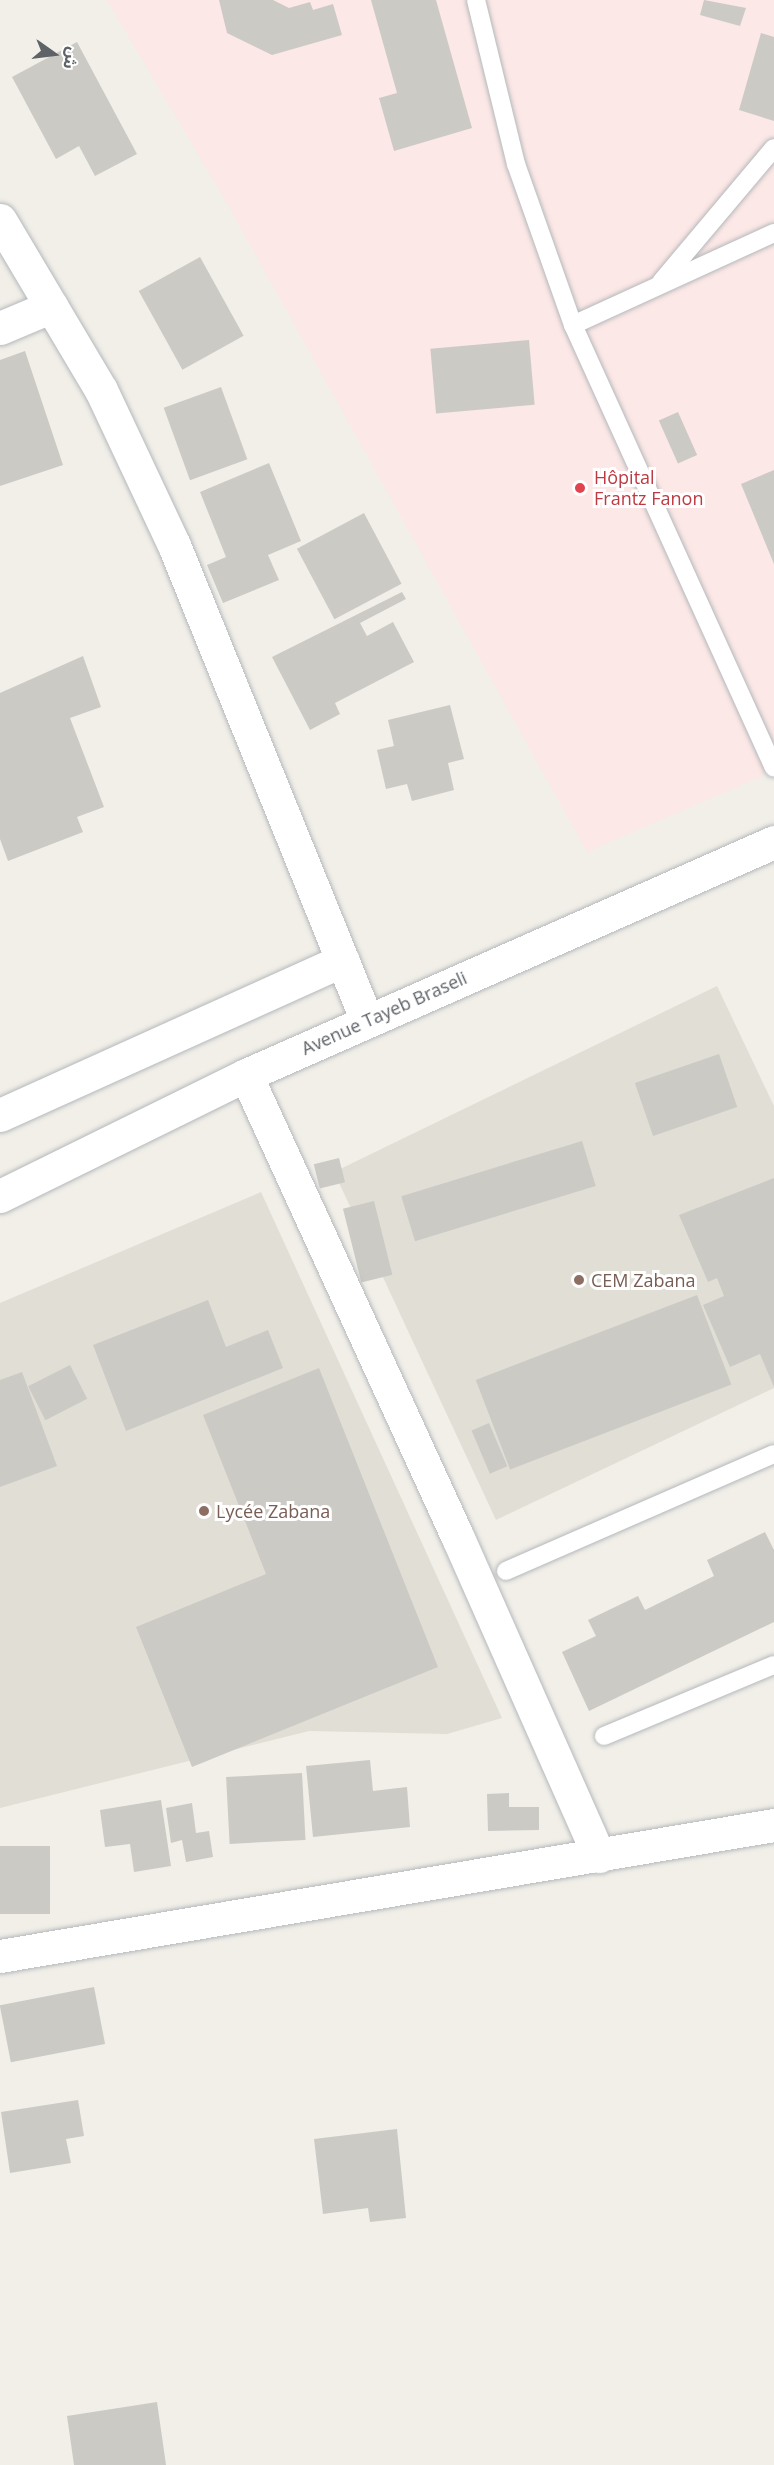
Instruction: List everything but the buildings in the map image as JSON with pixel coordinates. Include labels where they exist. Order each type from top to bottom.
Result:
[{"type":"street","points":[[0,220],[101,390],[174,545],[367,1021]]},
{"type":"street","points":[[0,328],[52,306]]},
{"type":"street","name":"Avenue Tayeb Braseli","points":[[0,1195],[246,1075],[774,842]]},
{"type":"street","points":[[0,1115],[343,960]]},
{"type":"street","points":[[246,1075],[458,1538],[598,1856]]},
{"type":"street","points":[[0,1956],[774,1825]]},
{"type":"lane","points":[[476,0],[516,164],[573,326],[774,768]]},
{"type":"lane","points":[[658,286],[774,148]]},
{"type":"lane","points":[[573,326],[774,233]]},
{"type":"lane","points":[[506,1571],[774,1454]]},
{"type":"lane","points":[[604,1736],[774,1665]]},
{"type":"shaded area","name":"Hôpital Frantz Fanon","points":[[107,0],[774,0],[774,771],[587,852],[228,205]]},
{"type":"shaded area","name":"CEM Zabana","points":[[717,986],[774,1106],[774,1388],[496,1520],[334,1172]]},
{"type":"shaded area","name":"Lycée Zabana","points":[[261,1192],[502,1718],[447,1734],[309,1731],[0,1808],[0,1303]]},
{"type":"place","name":"Hôpital Frantz Fanon","points":[[580,488]]},
{"type":"place","name":"CEM Zabana","points":[[579,1280]]},
{"type":"place","name":"Lycée Zabana","points":[[204,1511]]}]
